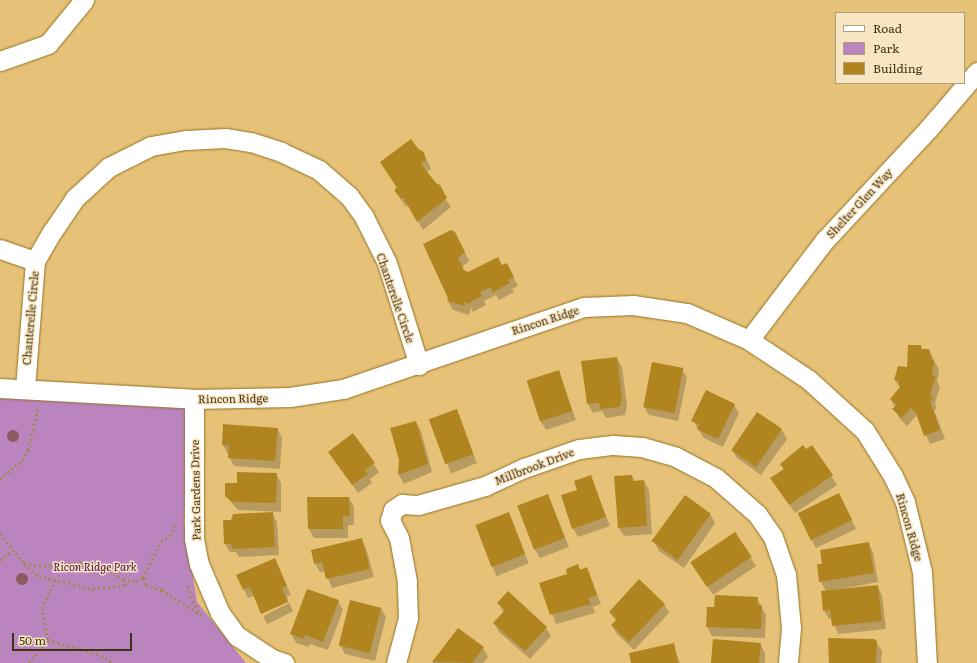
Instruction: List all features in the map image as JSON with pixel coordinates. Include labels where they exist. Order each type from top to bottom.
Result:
[{"type":"street","points":[[0,61],[48,44],[84,0]]},
{"type":"street","name":"Shelter Glen Way","points":[[749,340],[825,240],[929,128],[977,72]]},
{"type":"street","name":"Chanterelle Circle","points":[[33,389],[35,261],[75,198],[109,167],[151,146],[186,140],[225,138],[251,142],[281,152],[319,170],[349,196],[364,217],[387,262],[419,365]]},
{"type":"street","points":[[0,249],[35,261]]},
{"type":"street","name":"Rincon Ridge","points":[[0,388],[194,399],[298,396],[343,389],[419,365],[584,307],[633,305],[687,312],[749,340],[809,380],[865,431],[894,476],[906,502],[922,572],[927,663]]},
{"type":"street","name":"Park Gardens Drive","points":[[194,399],[194,539],[199,564],[220,613],[237,636],[272,659],[284,663]]},
{"type":"street","name":"Millbrook Drive","points":[[396,663],[408,618],[406,574],[399,538],[390,520],[393,510],[402,504],[418,505],[485,486],[524,468],[579,449],[613,445],[642,446],[676,457],[716,478],[758,514],[773,537],[786,574],[791,628],[788,663]]},
{"type":"path","points":[[0,479],[22,460],[28,450],[33,389]]},
{"type":"path","points":[[177,519],[170,536],[161,541],[143,578],[146,585],[162,590],[199,614]]},
{"type":"path","points":[[0,534],[12,551],[39,576],[92,589],[125,585],[128,581],[143,578]]},
{"type":"path","points":[[0,560],[12,551]]},
{"type":"path","points":[[24,563],[44,566],[80,563],[101,567],[128,581]]},
{"type":"path","points":[[30,663],[48,640],[42,608],[56,580]]},
{"type":"path","points":[[48,640],[101,655],[113,663]]},
{"type":"green space","name":"Ricon Ridge Park","points":[[0,397],[188,407],[184,523],[197,602],[246,663],[0,663]]},
{"type":"building","points":[[411,139],[418,149],[424,152],[426,160],[421,164],[436,183],[440,185],[447,198],[417,222],[403,197],[401,199],[394,190],[397,188],[380,162]]},
{"type":"building","points":[[451,230],[455,232],[465,252],[458,258],[464,270],[468,272],[498,257],[502,265],[507,263],[514,277],[508,280],[510,283],[493,292],[490,287],[480,292],[482,296],[467,304],[465,301],[464,306],[447,301],[448,298],[423,244]]},
{"type":"building","points":[[908,345],[921,345],[921,349],[929,349],[932,360],[934,360],[932,376],[936,377],[930,393],[933,400],[930,401],[940,430],[924,436],[916,413],[911,408],[902,418],[892,409],[897,405],[890,399],[900,387],[898,381],[894,380],[898,366],[907,367]]},
{"type":"building","points":[[617,357],[622,397],[620,407],[600,409],[599,403],[587,404],[581,361]]},
{"type":"building","points":[[652,362],[683,368],[675,413],[643,407]]},
{"type":"building","points":[[559,370],[572,411],[540,421],[527,381]]},
{"type":"building","points":[[706,390],[735,404],[718,439],[697,429],[699,424],[691,421]]},
{"type":"building","points":[[457,409],[473,454],[445,464],[429,419]]},
{"type":"building","points":[[757,412],[782,429],[756,467],[731,450]]},
{"type":"building","points":[[416,421],[428,464],[398,475],[399,460],[390,428]]},
{"type":"building","points":[[223,424],[278,428],[275,461],[228,458],[229,445],[222,445]]},
{"type":"building","points":[[353,433],[375,463],[365,470],[368,474],[352,485],[328,452]]},
{"type":"building","points":[[803,445],[806,449],[812,445],[833,475],[789,505],[770,478],[784,469],[780,464]]},
{"type":"building","points":[[237,472],[277,473],[276,503],[232,502],[225,496],[225,483],[237,483]]},
{"type":"building","points":[[591,475],[606,517],[572,529],[561,495],[577,490],[574,481]]},
{"type":"building","points":[[632,475],[633,481],[644,480],[647,526],[618,528],[614,476]]},
{"type":"building","points":[[839,493],[852,520],[811,540],[798,513]]},
{"type":"building","points":[[548,494],[565,538],[534,550],[517,506]]},
{"type":"building","points":[[685,495],[711,514],[677,560],[651,541]]},
{"type":"building","points":[[307,497],[349,497],[350,516],[343,516],[343,529],[308,529]]},
{"type":"building","points":[[273,512],[275,547],[233,549],[231,544],[224,544],[223,520],[231,520],[233,514]]},
{"type":"building","points":[[509,512],[525,554],[492,567],[475,525]]},
{"type":"building","points":[[735,532],[752,557],[707,587],[690,562]]},
{"type":"building","points":[[362,538],[370,569],[326,579],[322,562],[314,564],[311,550]]},
{"type":"building","points":[[869,542],[874,573],[819,582],[817,564],[822,564],[820,550]]},
{"type":"building","points":[[275,558],[287,586],[282,588],[288,602],[261,614],[250,587],[243,590],[236,575]]},
{"type":"building","points":[[578,564],[580,570],[587,567],[597,595],[588,598],[591,604],[550,615],[539,583],[567,574],[566,569]]},
{"type":"building","points":[[639,579],[665,604],[629,642],[611,625],[617,619],[609,612]]},
{"type":"building","points":[[878,585],[882,621],[832,626],[830,610],[823,611],[821,591]]},
{"type":"building","points":[[307,589],[339,600],[323,642],[305,635],[304,639],[290,634]]},
{"type":"building","points":[[508,591],[547,627],[525,651],[493,623],[505,610],[497,603]]},
{"type":"building","points":[[715,595],[758,597],[757,605],[762,605],[761,629],[706,627],[707,607],[714,607]]},
{"type":"building","points":[[350,600],[381,608],[370,653],[339,646]]},
{"type":"building","points":[[458,628],[484,647],[472,663],[432,662]]},
{"type":"building","points":[[828,638],[874,639],[877,641],[876,663],[829,663]]},
{"type":"building","points":[[713,639],[761,643],[759,663],[711,663]]},
{"type":"building","points":[[674,643],[678,663],[631,663],[629,653]]}]
